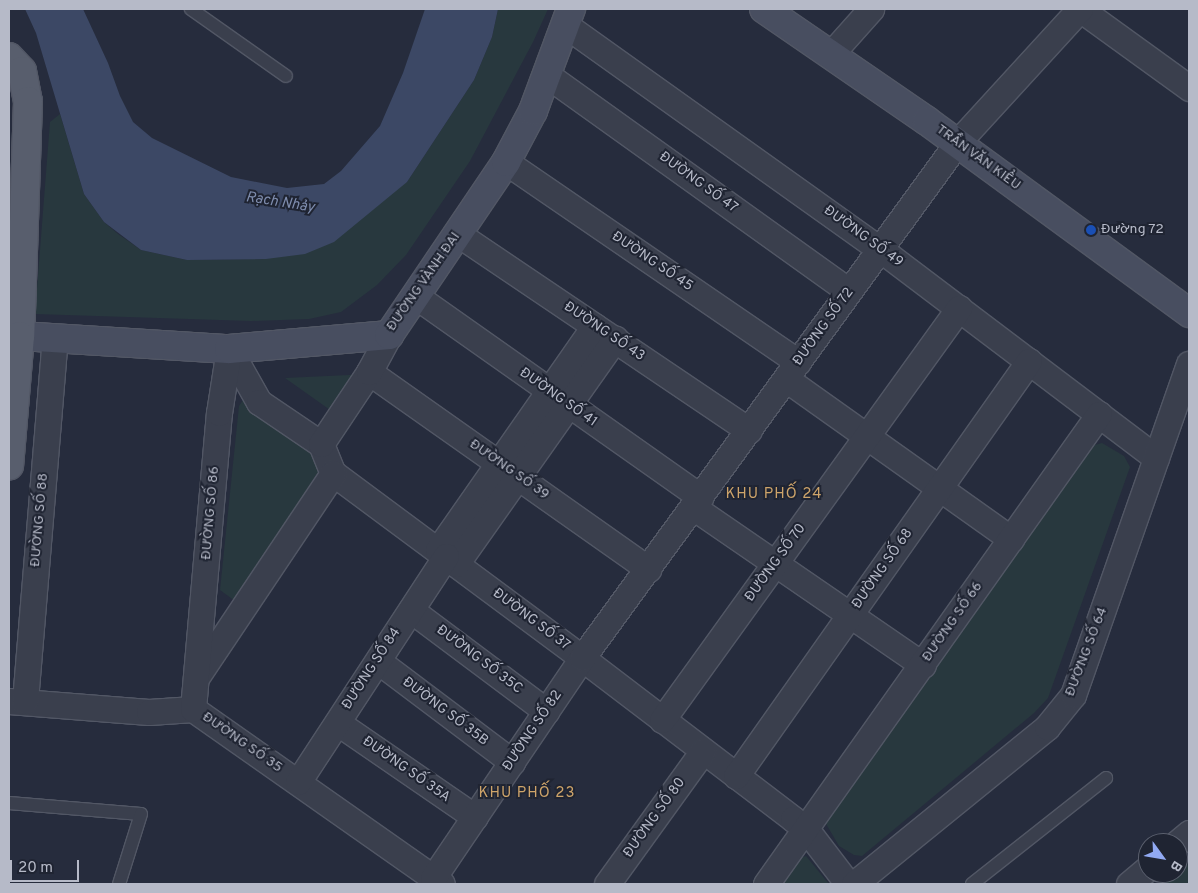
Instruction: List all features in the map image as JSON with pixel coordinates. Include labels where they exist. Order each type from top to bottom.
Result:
[{"type":"main road","points":[[9,57],[22,71],[28,102],[20,336],[9,466]]},
{"type":"street","name":"TRẦN VĂN KIỂU","points":[[764,9],[957,143],[1189,313]]},
{"type":"street","points":[[830,54],[871,9]]},
{"type":"street","points":[[1080,9],[1189,88]]},
{"type":"street","name":"ĐƯỜNG SỐ 72","points":[[582,658],[957,143],[1080,9]]},
{"type":"street","name":"ĐƯỜNG VÀNH ĐAI","points":[[20,336],[229,349],[389,335],[417,297],[506,162],[533,111],[568,16]]},
{"type":"street","name":"ĐƯỜNG SỐ 49","points":[[568,16],[959,308],[1156,458]]},
{"type":"street","name":"ĐƯỜNG SỐ 47","points":[[547,75],[849,291]]},
{"type":"street","name":"ĐƯỜNG SỐ 45","points":[[506,162],[792,371],[868,437],[1011,540]]},
{"type":"street","name":"ĐƯỜNG SỐ 43","points":[[458,234],[749,430]]},
{"type":"street","name":"ĐƯỜNG SỐ 41","points":[[417,297],[559,398],[697,502]]},
{"type":"street","name":"ĐƯỜNG SỐ 70","points":[[662,720],[868,437],[959,308]]},
{"type":"street","name":"ĐƯỜNG SỐ 84","points":[[298,782],[447,557],[559,398],[594,326]]},
{"type":"street","points":[[321,444],[369,372],[389,335]]},
{"type":"street","name":"ĐƯỜNG SỐ 88","points":[[17,701],[55,339]]},
{"type":"street","name":"ĐƯỜNG SỐ 84","points":[[559,398],[615,340]]},
{"type":"street","points":[[229,349],[259,402],[321,444],[333,473]]},
{"type":"street","name":"ĐƯỜNG SỐ 86","points":[[193,709],[219,413],[229,349]]},
{"type":"street","name":"ĐƯỜNG SỐ 68","points":[[736,776],[1029,361]]},
{"type":"street","name":"ĐƯỜNG SỐ 64","points":[[854,884],[1047,727],[1073,695],[1189,364]]},
{"type":"street","name":"ĐƯỜNG SỐ 39","points":[[369,372],[648,569]]},
{"type":"street","name":"ĐƯỜNG SỐ 66","points":[[766,884],[1099,414]]},
{"type":"street","name":"ĐƯỜNG SỐ 86","points":[[196,677],[333,473]]},
{"type":"street","name":"ĐƯỜNG SỐ 37","points":[[333,473],[582,658],[806,829],[848,884]]},
{"type":"street","points":[[697,502],[776,564],[922,665]]},
{"type":"street","name":"ĐƯỜNG SỐ 35C","points":[[411,610],[546,711]]},
{"type":"street","name":"ĐƯỜNG SỐ 82","points":[[438,881],[475,818],[582,658]]},
{"type":"street","name":"ĐƯỜNG SỐ 35B","points":[[378,661],[512,762]]},
{"type":"street","name":"ĐƯỜNG SỐ 35","points":[[17,701],[150,712],[193,709],[438,881]]},
{"type":"street","name":"ĐƯỜNG SỐ 35A","points":[[338,722],[475,818]]},
{"type":"street","name":"ĐƯỜNG SỐ 80","points":[[607,884],[703,751]]},
{"type":"lane","points":[[191,9],[286,76]]},
{"type":"lane","points":[[972,884],[1106,778]]},
{"type":"lane","points":[[9,803],[141,814],[119,884]]},
{"type":"shaded area","points":[[498,9],[548,9],[533,42],[470,161],[406,255],[377,285],[341,312],[309,319],[251,321],[35,314],[50,122],[60,114],[84,194],[104,222],[118,234],[141,250],[187,260],[265,259],[407,182],[474,80],[492,37]]},
{"type":"shaded area","points":[[370,374],[340,417],[285,378]]},
{"type":"shaded area","points":[[245,397],[320,449],[328,467],[235,601],[220,590],[239,406]]},
{"type":"shaded area","points":[[1102,443],[1124,456],[1130,467],[1048,698],[1034,713],[862,856],[854,855],[839,846],[825,822],[1091,446]]},
{"type":"shaded area","points":[[806,856],[829,884],[777,884],[795,860]]},
{"type":"shaded area","points":[[1188,864],[1189,884],[1164,884],[1188,883]]},
{"type":"water","name":"Rạch Nhảy","points":[[25,9],[83,9],[133,122],[152,138],[231,177],[287,188],[324,184],[341,171],[380,126],[403,73],[425,9],[498,9],[492,37],[474,80],[407,182],[334,242],[305,254],[266,259],[187,260],[141,250],[104,222],[84,194],[36,33]]},
{"type":"place","name":"Đường 72","points":[[1091,230]]},
{"type":"district","name":"KHU PHỐ 24","points":[[774,495]]},
{"type":"district","name":"KHU PHỐ 23","points":[[527,794]]}]
